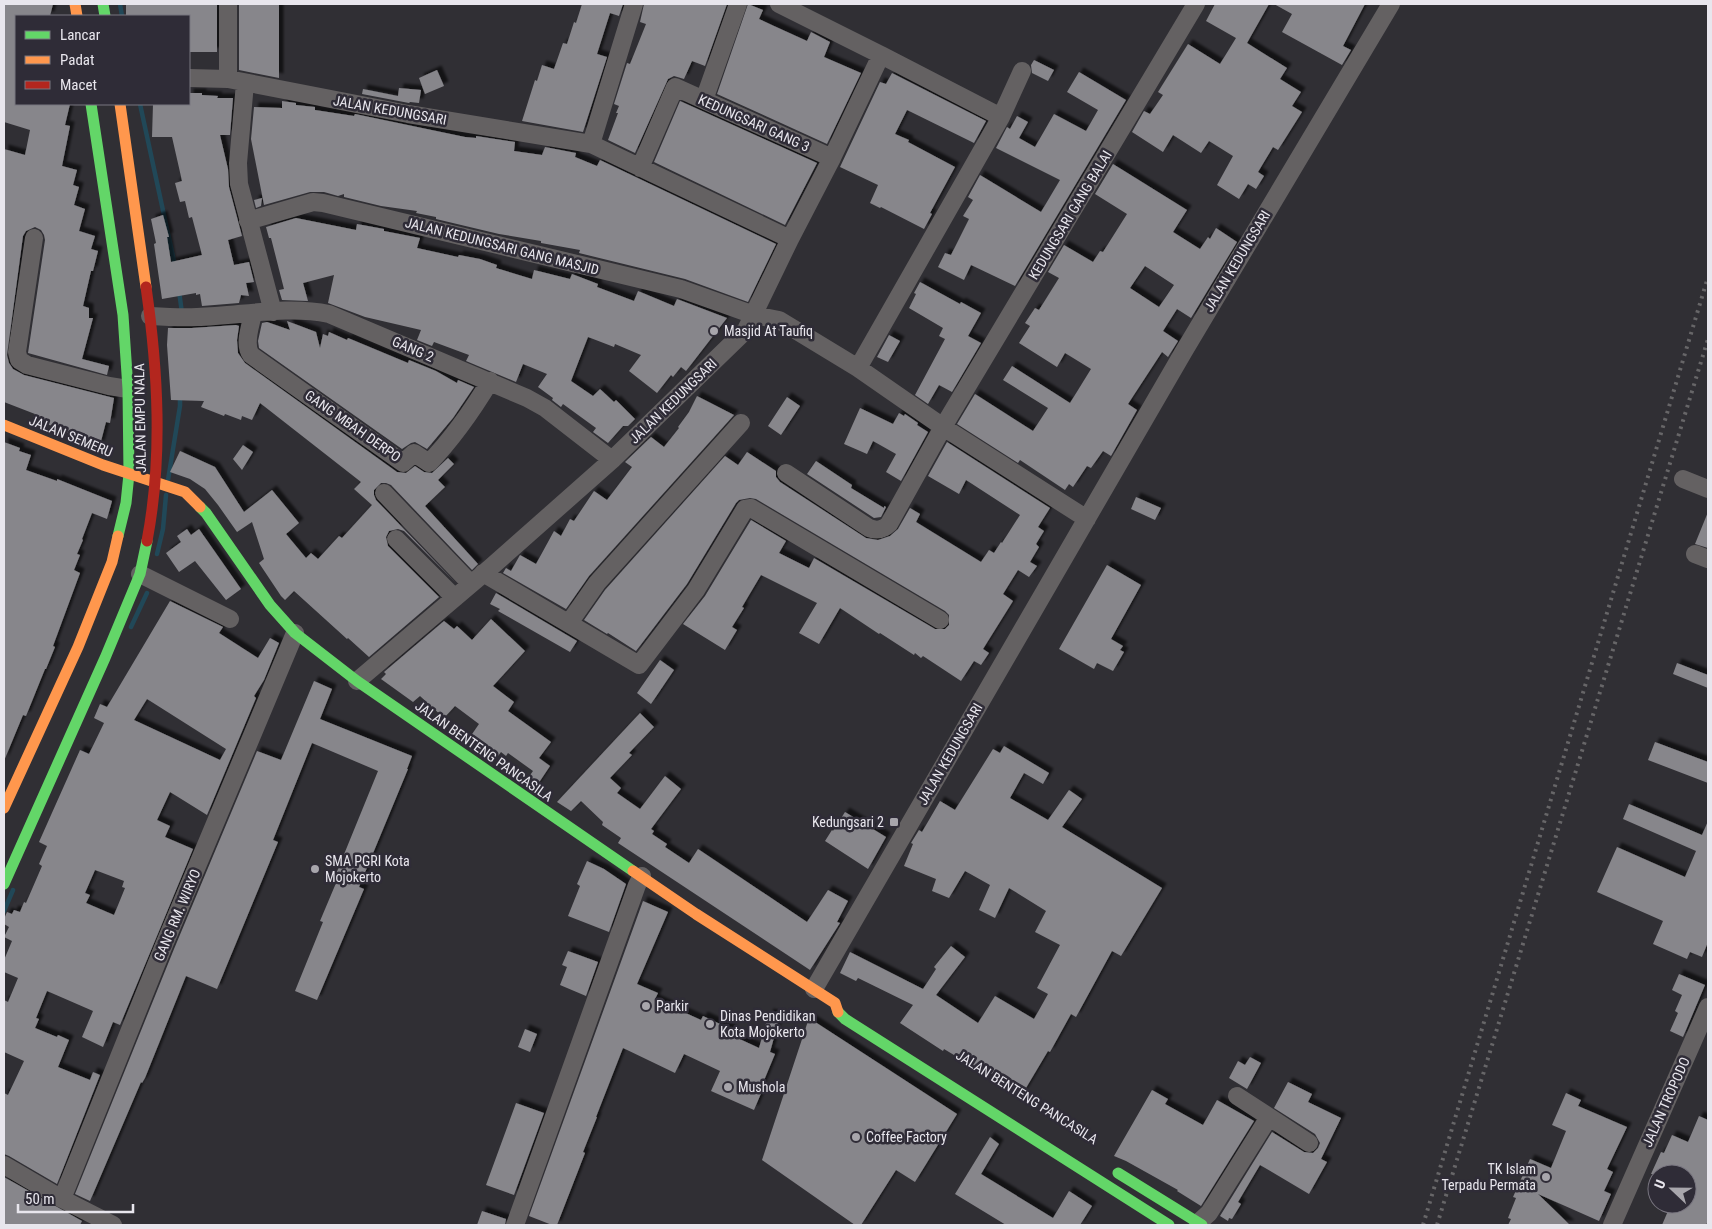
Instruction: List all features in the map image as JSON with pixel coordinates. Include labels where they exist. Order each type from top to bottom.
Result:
[{"type":"main road","name":"JALAN EMPU NALA","points":[[4,808],[11,775],[78,648],[112,562],[126,503],[129,474],[128,389],[123,315],[91,105]]},
{"type":"main road","name":"JALAN EMPU NALA","points":[[4,884],[101,667],[140,574],[152,514],[163,485],[157,432],[150,316],[120,105]]},
{"type":"main road","name":"JALAN SEMERU","points":[[4,425],[103,465],[163,485]]},
{"type":"main road","name":"JALAN BENTENG PANCASILA","points":[[163,485],[185,492],[206,513],[270,605],[295,633],[357,681],[696,914],[839,1003],[838,1012],[845,1019],[1045,1141],[1169,1225]]},
{"type":"main road","points":[[1109,1167],[1199,1224]]},
{"type":"street","points":[[228,4],[236,81],[238,174],[248,221],[273,312]]},
{"type":"street","points":[[591,144],[634,4]]},
{"type":"street","points":[[704,100],[738,4]]},
{"type":"street","points":[[779,4],[1001,117]]},
{"type":"street","name":"KEDUNGSARI GANG BALAI","points":[[786,473],[868,528],[880,530],[889,524],[943,427],[1196,4]]},
{"type":"street","name":"JALAN KEDUNGSARI","points":[[814,989],[1184,351],[1391,4]]},
{"type":"street","name":"JALAN KEDUNGSARI","points":[[357,681],[612,460],[746,330],[882,55]]},
{"type":"street","points":[[858,368],[1001,117],[1022,71]]},
{"type":"street","name":"JALAN KEDUNGSARI","points":[[190,78],[236,81],[408,114],[591,144],[790,238]]},
{"type":"street","name":"KEDUNGSARI GANG 3","points":[[640,168],[676,87],[832,158]]},
{"type":"street","name":"JALAN KEDUNGSARI GANG MASJID","points":[[248,221],[313,202],[323,203],[681,288],[754,315]]},
{"type":"street","points":[[34,238],[17,352],[19,360],[109,386],[128,389]]},
{"type":"street","name":"GANG 2","points":[[150,316],[184,317],[310,311],[330,314],[490,381],[545,408],[612,460]]},
{"type":"street","name":"GANG MBAH DERPO","points":[[253,313],[247,343],[250,355],[403,463],[415,453],[427,464],[449,442],[490,381]]},
{"type":"street","points":[[754,315],[779,320],[858,368],[943,427],[1087,519]]},
{"type":"street","points":[[569,623],[597,583],[741,423]]},
{"type":"street","points":[[1684,480],[1708,489]]},
{"type":"street","points":[[384,493],[477,578],[569,623],[639,665],[696,590],[745,509],[748,508],[755,509],[940,620]]},
{"type":"street","points":[[396,540],[455,598]]},
{"type":"street","points":[[140,574],[230,618]]},
{"type":"street","name":"GANG RM. WIRYO","points":[[62,1199],[164,945],[295,633]]},
{"type":"street","points":[[516,1225],[637,885],[642,876]]},
{"type":"street","name":"JALAN TROPODO","points":[[1612,1225],[1708,1007]]},
{"type":"street","points":[[1237,1096],[1309,1143]]},
{"type":"street","points":[[1199,1224],[1209,1213],[1269,1117]]},
{"type":"street","points":[[4,1164],[62,1199],[113,1225]]},
{"type":"building","points":[[4,4],[53,4],[50,15],[15,15],[15,105],[70,105],[65,125],[70,126],[62,166],[77,170],[73,185],[79,187],[74,205],[85,209],[79,231],[95,236],[91,249],[98,251],[83,306],[89,308],[89,318],[93,318],[82,359],[109,366],[107,375],[28,353],[45,240],[41,230],[35,227],[26,231],[23,236],[7,355],[13,369],[24,375],[114,398],[110,423],[106,422],[100,445],[80,440],[80,438],[33,418],[35,414],[4,402],[4,149],[25,155],[30,130],[4,122]]},
{"type":"building","points":[[126,4],[217,4],[217,52],[190,52],[190,15],[126,15]]},
{"type":"building","points":[[239,4],[279,4],[279,78],[239,70]]},
{"type":"building","points":[[582,4],[623,4],[619,16],[610,13],[597,54],[607,57],[583,132],[522,121],[535,80],[537,81],[542,65],[554,69],[563,43],[567,44]]},
{"type":"building","points":[[644,4],[727,4],[705,66],[692,61],[684,79],[674,76],[668,79],[635,153],[608,140],[618,113],[616,113],[619,106],[614,104],[627,63],[630,64],[646,24],[640,22]]},
{"type":"building","points":[[748,4],[763,10],[759,19],[774,26],[807,41],[811,32],[830,42],[824,57],[861,73],[827,144],[717,94]]},
{"type":"building","points":[[1215,4],[1269,4],[1247,43],[1287,68],[1280,79],[1301,92],[1292,106],[1302,112],[1278,150],[1273,147],[1258,172],[1264,176],[1256,189],[1248,184],[1239,199],[1217,185],[1233,156],[1209,141],[1201,153],[1173,135],[1163,152],[1132,132],[1144,111],[1150,114],[1163,95],[1158,92],[1188,44],[1220,64],[1236,38],[1206,21]]},
{"type":"building","points":[[1274,4],[1365,4],[1343,46],[1351,50],[1342,65],[1282,32],[1292,14]]},
{"type":"building","points":[[1034,60],[1054,70],[1048,81],[1032,73],[1031,65]]},
{"type":"building","points":[[437,70],[444,86],[425,94],[419,78]]},
{"type":"building","points":[[1079,72],[1126,100],[1015,286],[971,265],[964,280],[938,267],[945,253],[951,255],[969,219],[963,216],[973,200],[968,197],[980,175],[1041,212],[1060,180],[996,148],[1007,127],[1010,129],[1017,116],[1028,122],[1019,138],[1035,147],[1054,114],[1086,131],[1098,110],[1067,92]]},
{"type":"building","points":[[892,73],[986,121],[974,143],[907,110],[895,134],[955,167],[930,213],[932,214],[924,229],[870,203],[878,185],[840,167],[880,82],[886,84]]},
{"type":"building","points":[[399,88],[421,90],[419,103],[409,103],[362,94],[363,89],[398,96]]},
{"type":"building","points":[[190,93],[218,96],[217,98],[233,98],[230,135],[220,135],[228,169],[229,187],[242,236],[228,240],[234,265],[249,262],[254,282],[246,283],[249,296],[241,295],[239,303],[202,306],[200,294],[196,295],[196,293],[162,299],[154,244],[156,243],[151,219],[163,215],[169,237],[167,237],[171,262],[202,255],[192,217],[189,218],[185,201],[180,202],[175,183],[182,181],[172,137],[152,137],[153,105],[190,105]]},
{"type":"building","points":[[282,101],[315,107],[315,110],[354,116],[355,114],[465,137],[476,138],[476,136],[515,142],[514,151],[542,155],[545,147],[576,153],[575,157],[597,166],[600,160],[776,244],[748,302],[685,279],[579,253],[580,250],[436,219],[436,217],[416,213],[417,211],[381,206],[344,197],[344,194],[338,196],[324,192],[310,192],[264,205],[251,139],[254,107],[282,108]]},
{"type":"building","points":[[680,101],[817,163],[785,225],[654,162]]},
{"type":"building","points":[[1113,164],[1187,210],[1173,232],[1200,249],[1208,237],[1210,239],[1216,228],[1237,242],[1191,318],[1177,309],[1163,331],[1178,341],[1168,357],[1162,352],[1128,404],[1137,410],[1111,456],[1103,451],[1091,468],[1087,466],[1073,487],[1069,484],[1065,490],[1020,460],[1018,463],[957,424],[975,394],[1033,431],[1048,408],[1003,380],[1012,366],[1070,403],[1091,369],[1065,353],[1057,367],[1019,343],[1030,326],[1025,323],[1035,308],[1039,310],[1059,278],[1048,272],[1064,245],[1093,262],[1100,251],[1103,252],[1127,214],[1095,194]],"holes":[[[1145,266],[1174,285],[1159,307],[1130,288]]]},
{"type":"building","points":[[262,198],[261,206],[256,208],[254,200]]},
{"type":"building","points":[[296,218],[356,230],[357,224],[384,229],[384,231],[420,238],[417,248],[458,257],[459,255],[480,259],[497,265],[496,268],[532,279],[534,270],[570,279],[572,274],[598,284],[597,287],[634,301],[638,291],[674,306],[677,299],[727,318],[686,371],[681,367],[673,377],[671,375],[657,393],[629,371],[641,355],[615,344],[614,347],[588,337],[571,381],[593,396],[600,389],[614,402],[616,400],[635,419],[628,426],[623,426],[608,443],[593,432],[596,428],[563,404],[561,407],[552,400],[553,398],[538,387],[547,374],[523,364],[516,382],[466,361],[469,355],[434,342],[432,346],[417,340],[421,330],[365,317],[328,303],[334,275],[303,283],[308,301],[282,300],[279,290],[284,289],[271,238],[269,238],[266,227]]},
{"type":"building","points":[[920,282],[981,313],[968,336],[981,343],[952,392],[939,385],[928,404],[915,395],[945,339],[939,336],[943,328],[909,308]]},
{"type":"building","points":[[287,321],[316,332],[320,348],[323,334],[328,336],[329,332],[408,363],[409,360],[436,371],[457,383],[458,380],[474,387],[453,418],[427,449],[415,442],[402,449],[259,348],[258,341],[262,323],[267,322],[290,330]]},
{"type":"building","points":[[239,326],[238,353],[245,363],[397,472],[406,473],[415,466],[424,472],[432,473],[448,458],[454,464],[438,480],[445,487],[425,506],[478,564],[472,570],[391,485],[381,483],[374,490],[376,500],[456,583],[404,531],[398,529],[389,531],[386,537],[388,546],[439,597],[369,657],[294,591],[285,600],[281,596],[259,563],[264,559],[252,522],[237,532],[205,489],[190,479],[170,472],[180,451],[215,467],[244,512],[272,490],[299,523],[286,534],[306,558],[311,553],[318,559],[339,536],[342,538],[372,505],[354,489],[361,482],[260,403],[252,420],[242,416],[241,420],[201,407],[204,401],[171,400],[167,345],[168,328]]},
{"type":"building","points":[[889,335],[900,341],[888,362],[877,357]]},
{"type":"building","points":[[697,396],[734,415],[589,576],[566,609],[503,573],[506,568],[511,571],[520,555],[536,564],[554,531],[561,536],[570,519],[574,521],[594,491],[607,500],[632,467],[625,462],[651,437],[664,447],[679,428]]},
{"type":"building","points":[[787,397],[800,406],[781,435],[768,426]]},
{"type":"building","points":[[860,408],[893,424],[899,413],[904,416],[905,414],[928,432],[901,481],[886,472],[896,454],[873,441],[867,454],[844,444]]},
{"type":"building","points":[[4,442],[20,448],[19,451],[31,455],[26,470],[57,481],[57,479],[112,501],[107,519],[92,513],[77,554],[80,555],[74,570],[80,573],[53,646],[55,647],[26,716],[23,715],[4,761]]},
{"type":"building","points":[[947,442],[1050,508],[1038,527],[1044,531],[1036,544],[1039,547],[1030,562],[1037,566],[1029,577],[1018,570],[1003,594],[1013,601],[983,649],[989,653],[981,665],[974,661],[961,681],[923,656],[921,658],[915,653],[914,655],[879,634],[840,608],[819,644],[799,633],[817,603],[761,575],[732,627],[737,630],[725,650],[683,624],[705,596],[751,520],[786,541],[779,553],[809,568],[814,558],[935,629],[945,629],[949,625],[949,615],[945,611],[756,499],[750,498],[739,500],[736,503],[687,584],[636,651],[584,620],[605,590],[725,456],[738,465],[747,452],[776,471],[776,477],[780,482],[866,538],[878,540],[890,536],[898,529],[910,508],[920,514],[916,522],[981,562],[989,550],[994,553],[1020,515],[966,480],[959,494],[928,476]]},
{"type":"building","points":[[243,445],[253,452],[242,470],[233,459]]},
{"type":"building","points":[[816,461],[852,485],[851,488],[884,508],[884,506],[886,507],[881,517],[874,518],[807,474]]},
{"type":"building","points":[[1136,497],[1161,508],[1155,520],[1131,509]]},
{"type":"building","points":[[1708,512],[1708,548],[1695,544]]},
{"type":"building","points":[[187,529],[191,535],[199,529],[241,589],[226,600],[195,561],[179,572],[166,553],[181,542],[177,536]]},
{"type":"building","points":[[1107,565],[1141,585],[1111,639],[1123,646],[1120,650],[1124,652],[1113,671],[1097,663],[1094,669],[1059,649]]},
{"type":"building","points":[[496,593],[577,641],[570,652],[498,611],[500,609],[490,604]]},
{"type":"building","points":[[170,601],[223,627],[219,633],[258,658],[270,638],[279,643],[264,680],[254,696],[256,698],[207,815],[170,792],[157,820],[170,826],[165,837],[193,849],[120,1025],[113,1022],[103,1047],[82,1037],[93,1011],[47,991],[36,1018],[39,1019],[35,1028],[69,1040],[58,1067],[90,1080],[93,1072],[100,1075],[57,1184],[4,1154],[4,1093],[8,1095],[24,1061],[4,1052],[4,1000],[8,1002],[18,978],[4,972],[4,960],[12,941],[4,937],[9,927],[4,924],[4,919],[7,912],[12,914],[14,910],[20,912],[24,902],[26,903],[42,866],[39,864],[47,846],[39,842],[80,750],[89,754],[104,723],[94,718],[100,704],[107,707]],"holes":[[[147,699],[226,749],[220,760],[134,720]],[[95,870],[124,881],[122,887],[125,888],[114,915],[86,903],[90,895],[85,893]]]},
{"type":"building","points":[[491,619],[525,651],[493,686],[514,702],[508,711],[551,742],[539,758],[550,766],[536,787],[526,781],[533,771],[508,753],[506,756],[501,752],[498,756],[483,745],[480,749],[468,740],[479,724],[455,706],[444,718],[420,696],[413,702],[381,679],[386,674],[384,672],[444,621],[454,629],[457,626],[472,640]]},
{"type":"building","points":[[660,660],[674,670],[651,704],[637,693]]},
{"type":"building","points":[[1677,663],[1708,675],[1708,688],[1673,674]]},
{"type":"building","points":[[314,681],[332,689],[320,719],[412,756],[359,887],[364,889],[317,1000],[295,991],[323,922],[320,921],[339,876],[336,874],[378,771],[312,743],[273,840],[278,842],[217,989],[186,976],[145,1078],[141,1082],[90,1201],[75,1194],[174,949],[257,751],[281,760]]},
{"type":"building","points":[[640,713],[654,727],[629,753],[632,755],[610,778],[621,788],[617,793],[640,809],[665,776],[681,789],[651,829],[654,831],[652,834],[667,844],[665,847],[689,863],[698,849],[807,922],[828,890],[848,901],[837,922],[840,923],[810,970],[618,843],[621,838],[602,825],[603,822],[581,801],[571,811],[557,802]]},
{"type":"building","points":[[1655,742],[1708,762],[1708,783],[1648,760]]},
{"type":"building","points":[[1004,746],[1049,773],[1043,784],[1024,773],[1010,798],[1048,820],[1069,790],[1082,799],[1062,827],[1162,888],[1121,956],[1112,951],[1076,1017],[1071,1014],[1050,1052],[1048,1051],[1023,1093],[985,1070],[984,1073],[944,1049],[943,1051],[900,1023],[913,1005],[858,978],[856,981],[840,973],[850,952],[923,989],[936,969],[934,967],[951,946],[965,957],[936,995],[978,1023],[995,996],[1034,1019],[1048,994],[1037,988],[1060,945],[1035,932],[1046,911],[1009,888],[995,918],[979,910],[990,885],[965,871],[949,898],[932,891],[936,879],[904,866],[913,844],[911,843],[919,830],[922,832],[940,801],[955,810],[993,749],[1000,753]]},
{"type":"building","points":[[1629,804],[1702,835],[1708,821],[1708,942],[1702,957],[1690,952],[1687,959],[1653,944],[1663,921],[1597,892],[1617,847],[1685,877],[1696,851],[1623,819]]},
{"type":"building","points":[[845,812],[886,837],[868,869],[825,841]]},
{"type":"building","points":[[587,861],[604,869],[626,884],[609,932],[568,916],[580,886],[577,884]]},
{"type":"building","points":[[643,901],[668,912],[637,984],[658,993],[655,999],[701,1020],[703,1016],[733,1030],[731,1035],[759,1048],[769,1013],[780,1016],[770,1052],[775,1054],[754,1110],[711,1091],[720,1071],[684,1054],[675,1073],[623,1048],[557,1225],[552,1225],[529,1216]]},
{"type":"building","points":[[568,951],[598,962],[586,996],[560,985],[567,967],[562,965]]},
{"type":"building","points":[[1679,974],[1705,985],[1683,1037],[1670,1031],[1678,1013],[1675,1011],[1682,995],[1672,990]]},
{"type":"building","name":"Coffee Factory","points":[[809,1018],[957,1114],[915,1182],[896,1170],[861,1225],[855,1225],[762,1160]]},
{"type":"building","points":[[525,1029],[537,1034],[530,1052],[518,1047]]},
{"type":"building","points":[[1250,1057],[1261,1063],[1247,1089],[1229,1078],[1238,1061],[1245,1065]]},
{"type":"building","points":[[1288,1082],[1312,1094],[1308,1102],[1341,1118],[1321,1159],[1327,1162],[1309,1194],[1260,1165],[1238,1202],[1241,1204],[1232,1219],[1229,1218],[1228,1221],[1220,1216],[1272,1132],[1304,1152],[1313,1153],[1318,1148],[1320,1143],[1315,1134],[1274,1108]]},
{"type":"building","points":[[1152,1090],[1168,1099],[1165,1104],[1203,1125],[1217,1100],[1254,1121],[1201,1206],[1178,1190],[1114,1156]]},
{"type":"building","points":[[1566,1093],[1581,1100],[1578,1106],[1627,1127],[1607,1169],[1613,1172],[1604,1191],[1611,1194],[1599,1221],[1538,1194],[1570,1225],[1508,1225],[1511,1219],[1508,1218],[1516,1198],[1513,1197],[1530,1159],[1551,1168],[1566,1131],[1552,1125]]},
{"type":"building","points":[[516,1103],[544,1113],[514,1195],[486,1185]]},
{"type":"building","points":[[1699,1116],[1708,1120],[1708,1221],[1706,1225],[1662,1225],[1667,1214],[1697,1214],[1697,1164],[1656,1164],[1661,1152],[1664,1153],[1672,1135],[1688,1142]]},
{"type":"building","points":[[990,1137],[999,1144],[981,1174],[1053,1218],[1069,1191],[1092,1206],[1080,1225],[1006,1225],[955,1194]]},
{"type":"building","points":[[4,1177],[82,1221],[80,1225],[4,1225]]},
{"type":"building","points":[[482,1211],[506,1219],[505,1225],[477,1225]]},
{"type":"waterway","points":[[120,4],[122,15]]},
{"type":"waterway","points":[[140,105],[175,266]]},
{"type":"waterway","points":[[179,291],[182,313]]},
{"type":"waterway","points":[[168,480],[180,396]]},
{"type":"waterway","points":[[157,554],[163,529],[166,495]]},
{"type":"waterway","points":[[131,627],[147,593]]},
{"type":"waterway","points":[[4,911],[13,890]]},
{"type":"railway","points":[[1423,1225],[1708,277]]},
{"type":"railway","points":[[1437,1225],[1708,339]]},
{"type":"traffic: fast","points":[[103,4],[105,15]]},
{"type":"traffic: fast","points":[[91,105],[123,315],[128,389],[129,474],[126,503],[118,536]]},
{"type":"traffic: fast","points":[[200,507],[270,605],[295,633],[357,681],[633,871]]},
{"type":"traffic: fast","points":[[4,884],[105,658],[140,574],[147,541]]},
{"type":"traffic: fast","points":[[838,1012],[845,1019],[1169,1225]]},
{"type":"traffic: fast","points":[[1118,1173],[1202,1225]]},
{"type":"traffic: slow","points":[[75,4],[77,15]]},
{"type":"traffic: slow","points":[[120,105],[146,287]]},
{"type":"traffic: slow","points":[[4,425],[103,465],[185,492],[200,507]]},
{"type":"traffic: slow","points":[[4,808],[78,647],[112,562],[118,536]]},
{"type":"traffic: slow","points":[[633,871],[696,914],[835,1003],[838,1012]]},
{"type":"traffic: jam","points":[[146,287],[156,382],[157,414],[155,478],[147,541]]},
{"type":"place","name":"Masjid At Taufiq","points":[[714,331]]},
{"type":"place","name":"Kedungsari 2","points":[[894,822]]},
{"type":"place","name":"SMA PGRI Kota Mojokerto","points":[[315,869]]},
{"type":"place","name":"Parkir","points":[[646,1006]]},
{"type":"place","name":"Dinas Pendidikan Kota Mojokerto","points":[[710,1024]]},
{"type":"place","name":"Mushola","points":[[728,1087]]},
{"type":"place","name":"Coffee Factory","points":[[856,1137]]},
{"type":"place","name":"TK Islam Terpadu Permata","points":[[1546,1177]]}]
